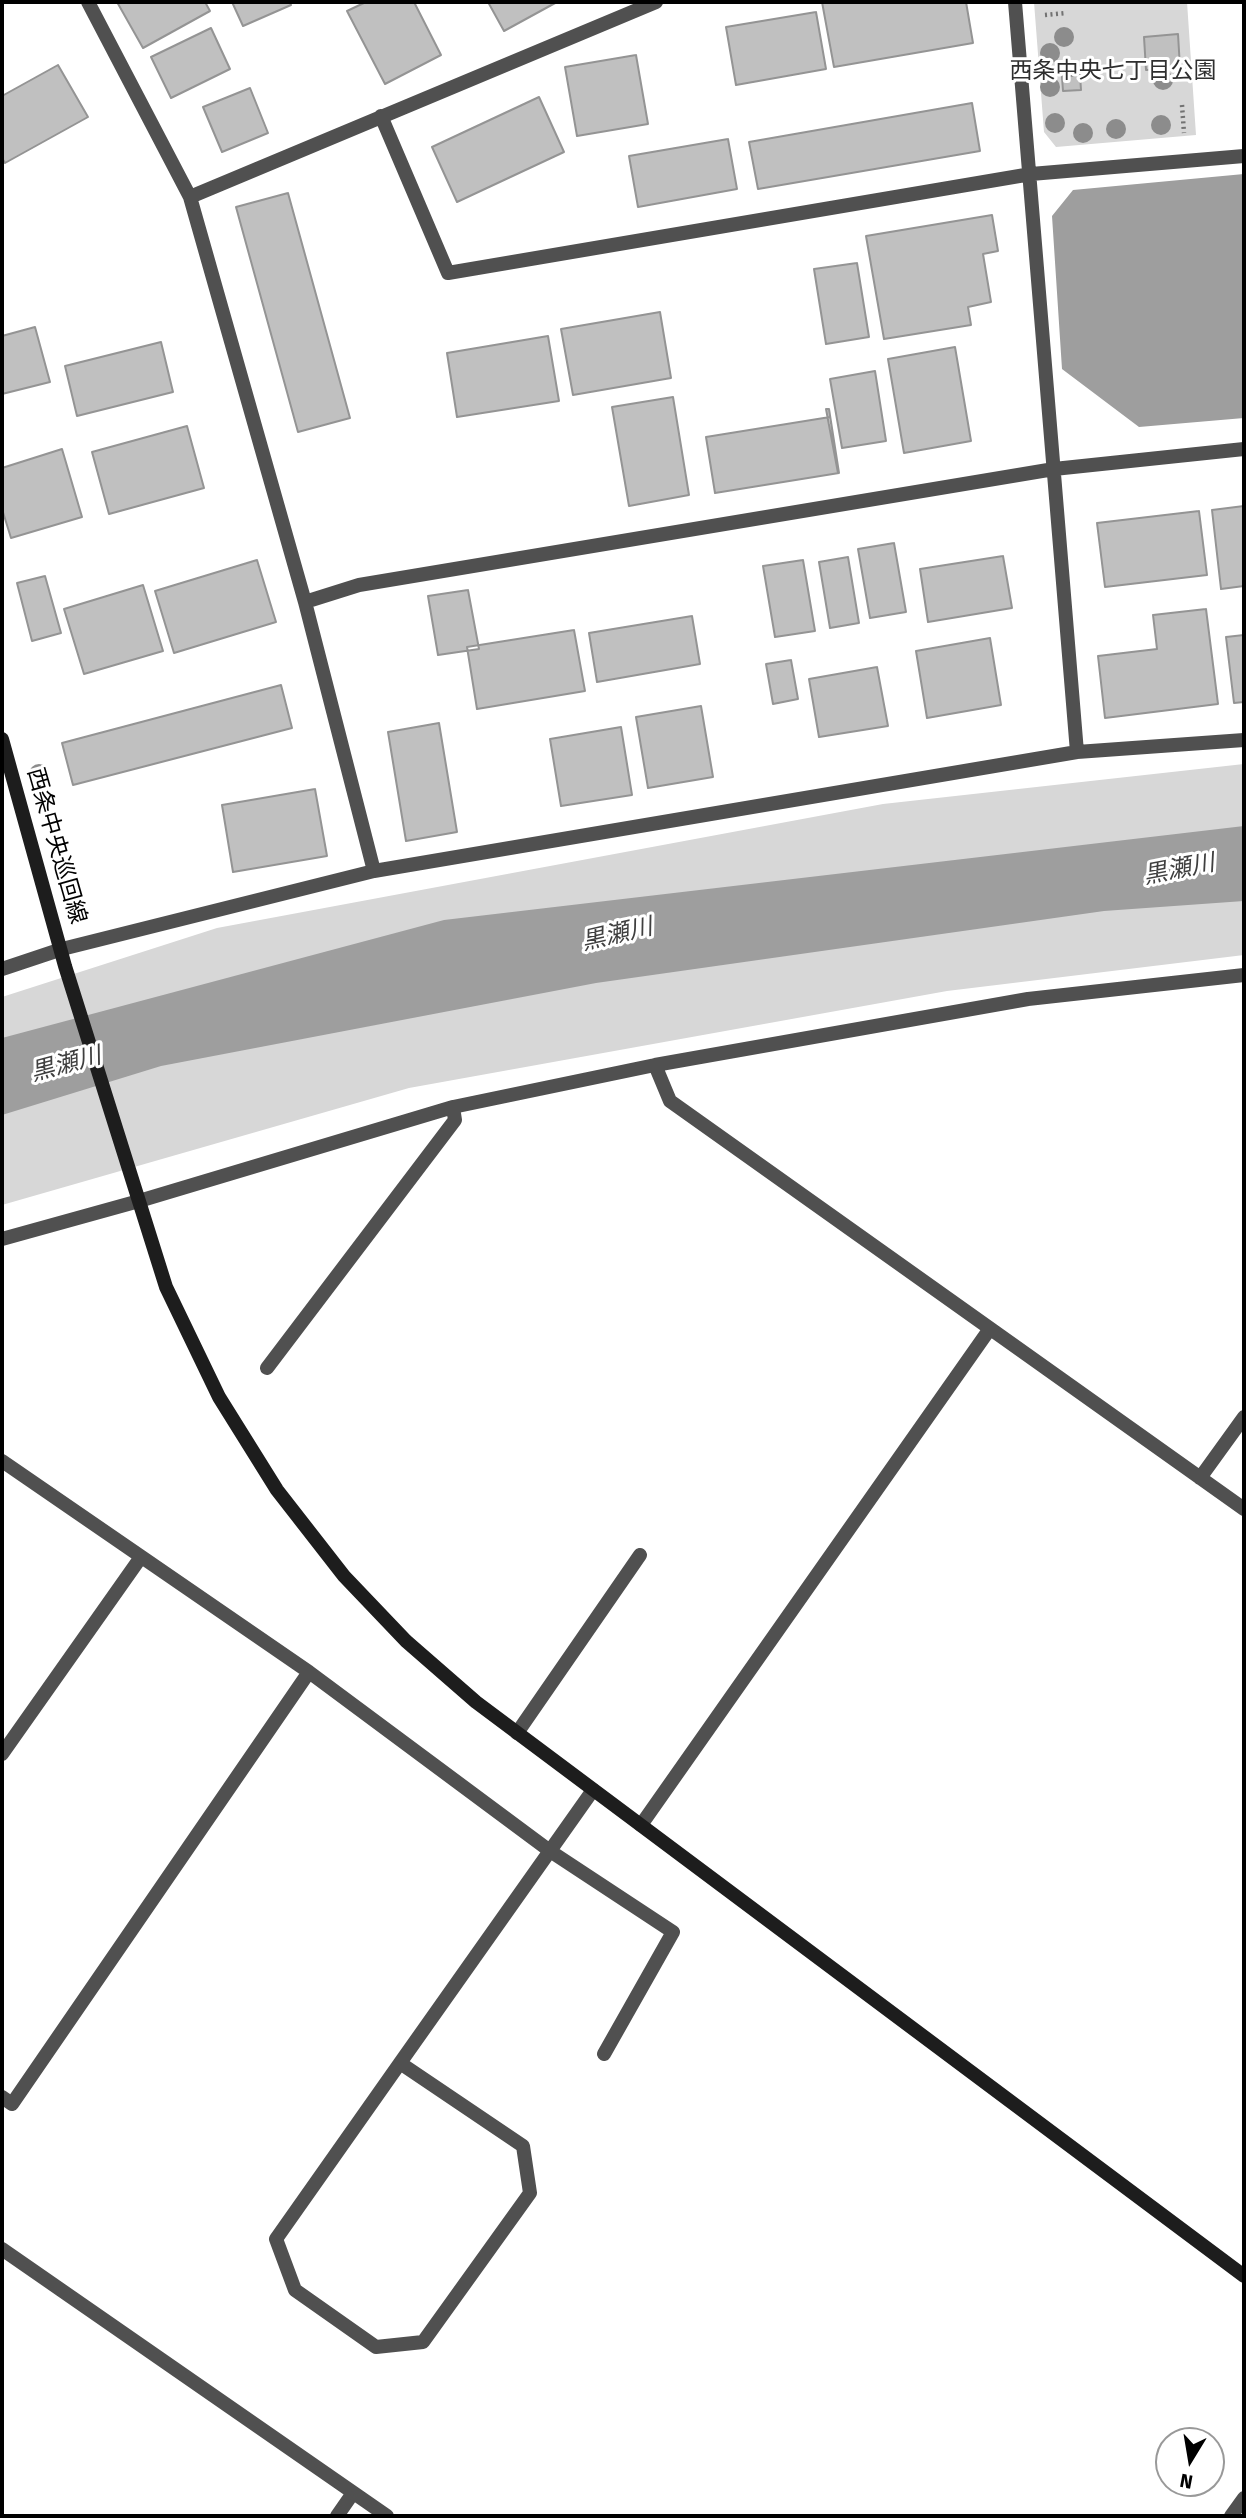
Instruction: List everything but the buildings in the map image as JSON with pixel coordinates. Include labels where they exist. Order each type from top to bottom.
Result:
[{"type":"street","points":[[88,2],[190,197],[305,602],[374,872]]},
{"type":"street","points":[[190,197],[656,2]]},
{"type":"street","points":[[1015,2],[1077,752]]},
{"type":"street","points":[[381,116],[448,273],[1031,174],[1244,156]]},
{"type":"street","points":[[305,602],[359,585],[1054,469],[1244,449]]},
{"type":"street","name":"西条中央巡回線","points":[[2,740],[65,966],[166,1287],[219,1397],[277,1490],[344,1576],[406,1641],[475,1702],[1244,2276]]},
{"type":"street","points":[[2,969],[62,949],[374,872],[1077,752],[1244,740]]},
{"type":"street","points":[[2,1239],[453,1107],[655,1065],[1028,999],[1244,975]]},
{"type":"street","points":[[655,1065],[670,1101],[1244,1510]]},
{"type":"street","points":[[267,1368],[455,1120],[453,1107]]},
{"type":"street","points":[[641,1825],[989,1330]]},
{"type":"street","points":[[1200,1478],[1244,1417]]},
{"type":"street","points":[[2,1461],[309,1672],[550,1851],[673,1933],[604,2054]]},
{"type":"street","points":[[517,1733],[640,1555]]},
{"type":"street","points":[[2,1754],[141,1558]]},
{"type":"street","points":[[2,2098],[12,2104],[309,1672]]},
{"type":"street","points":[[400,2063],[523,2146],[530,2193],[423,2342],[376,2347],[295,2290],[276,2239],[400,2063],[593,1790]]},
{"type":"street","points":[[2,2249],[387,2516]]},
{"type":"street","points":[[337,2516],[353,2493]]},
{"type":"street","points":[[1231,2516],[1244,2498]]},
{"type":"green space","name":"西条中央七丁目公園","points":[[1034,2],[1187,2],[1196,135],[1056,147],[1044,132]]},
{"type":"green space","points":[[1244,764],[1244,955],[947,991],[409,1088],[2,1205],[2,997],[217,928],[883,804]]},
{"type":"water","points":[[1244,174],[1244,418],[1139,427],[1062,369],[1052,216],[1073,190]]},
{"type":"water","name":"黒瀬川","points":[[1244,826],[1244,901],[1104,911],[596,983],[161,1066],[2,1115],[2,1038],[444,920]]}]
